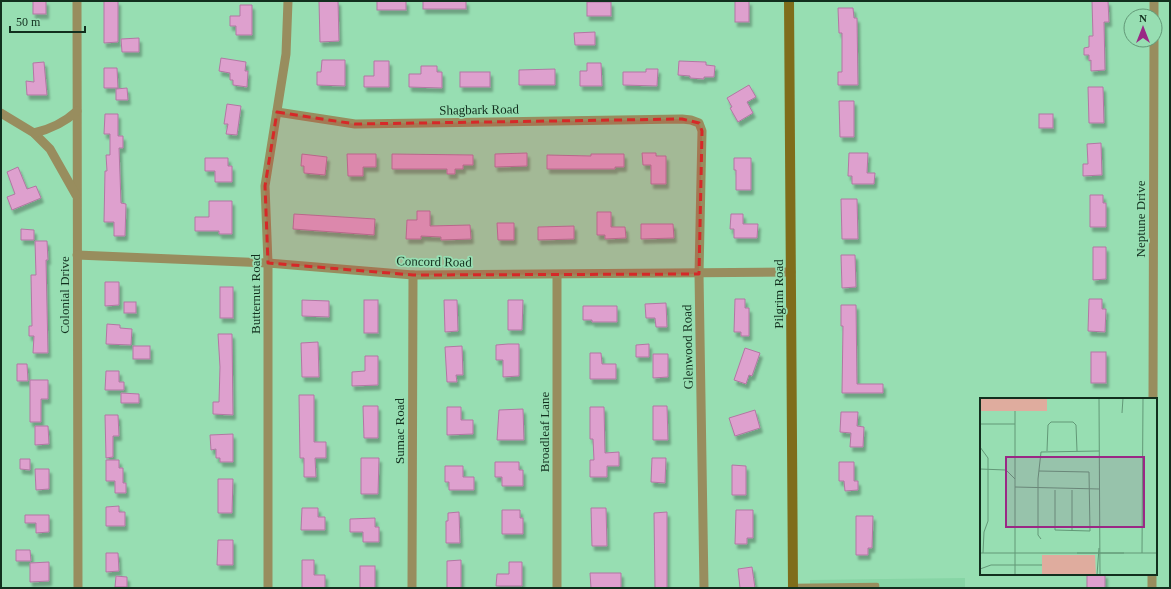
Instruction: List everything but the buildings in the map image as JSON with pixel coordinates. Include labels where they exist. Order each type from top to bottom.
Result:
[{"type":"street","name":"Colonial Drive","points":[[77,1],[78,588]]},
{"type":"street","name":"Butternut Road","points":[[268,588],[268,263],[265,186],[286,54],[288,1]]},
{"type":"street","name":"Pilgrim Road","points":[[789,1],[792,587]]},
{"type":"street","name":"Neptune Drive","points":[[1153,398],[1154,48]]},
{"type":"street","points":[[34,133],[67,120],[77,111]]},
{"type":"street","name":"Shagbark Road","points":[[277,112],[355,124],[682,120]]},
{"type":"street","points":[[1,113],[34,133],[50,149],[77,197]]},
{"type":"street","name":"Glenwood Road","points":[[682,120],[691,120],[698,123],[702,131],[699,274],[704,588]]},
{"type":"street","name":"Concord Road","points":[[77,255],[268,263],[413,275],[699,274],[791,272]]},
{"type":"street","name":"Sumac Road","points":[[412,588],[413,275]]},
{"type":"street","name":"Broadleaf Lane","points":[[557,275],[557,588]]},
{"type":"street","points":[[1152,575],[1152,588]]},
{"type":"lane","points":[[792,587],[876,584],[877,588]]},
{"type":"highlighted area","points":[[277,112],[355,124],[682,119],[699,123],[702,131],[699,274],[413,275],[268,263],[265,186]]},
{"type":"shaded area","points":[[965,578],[965,588],[810,588],[810,580]]}]
